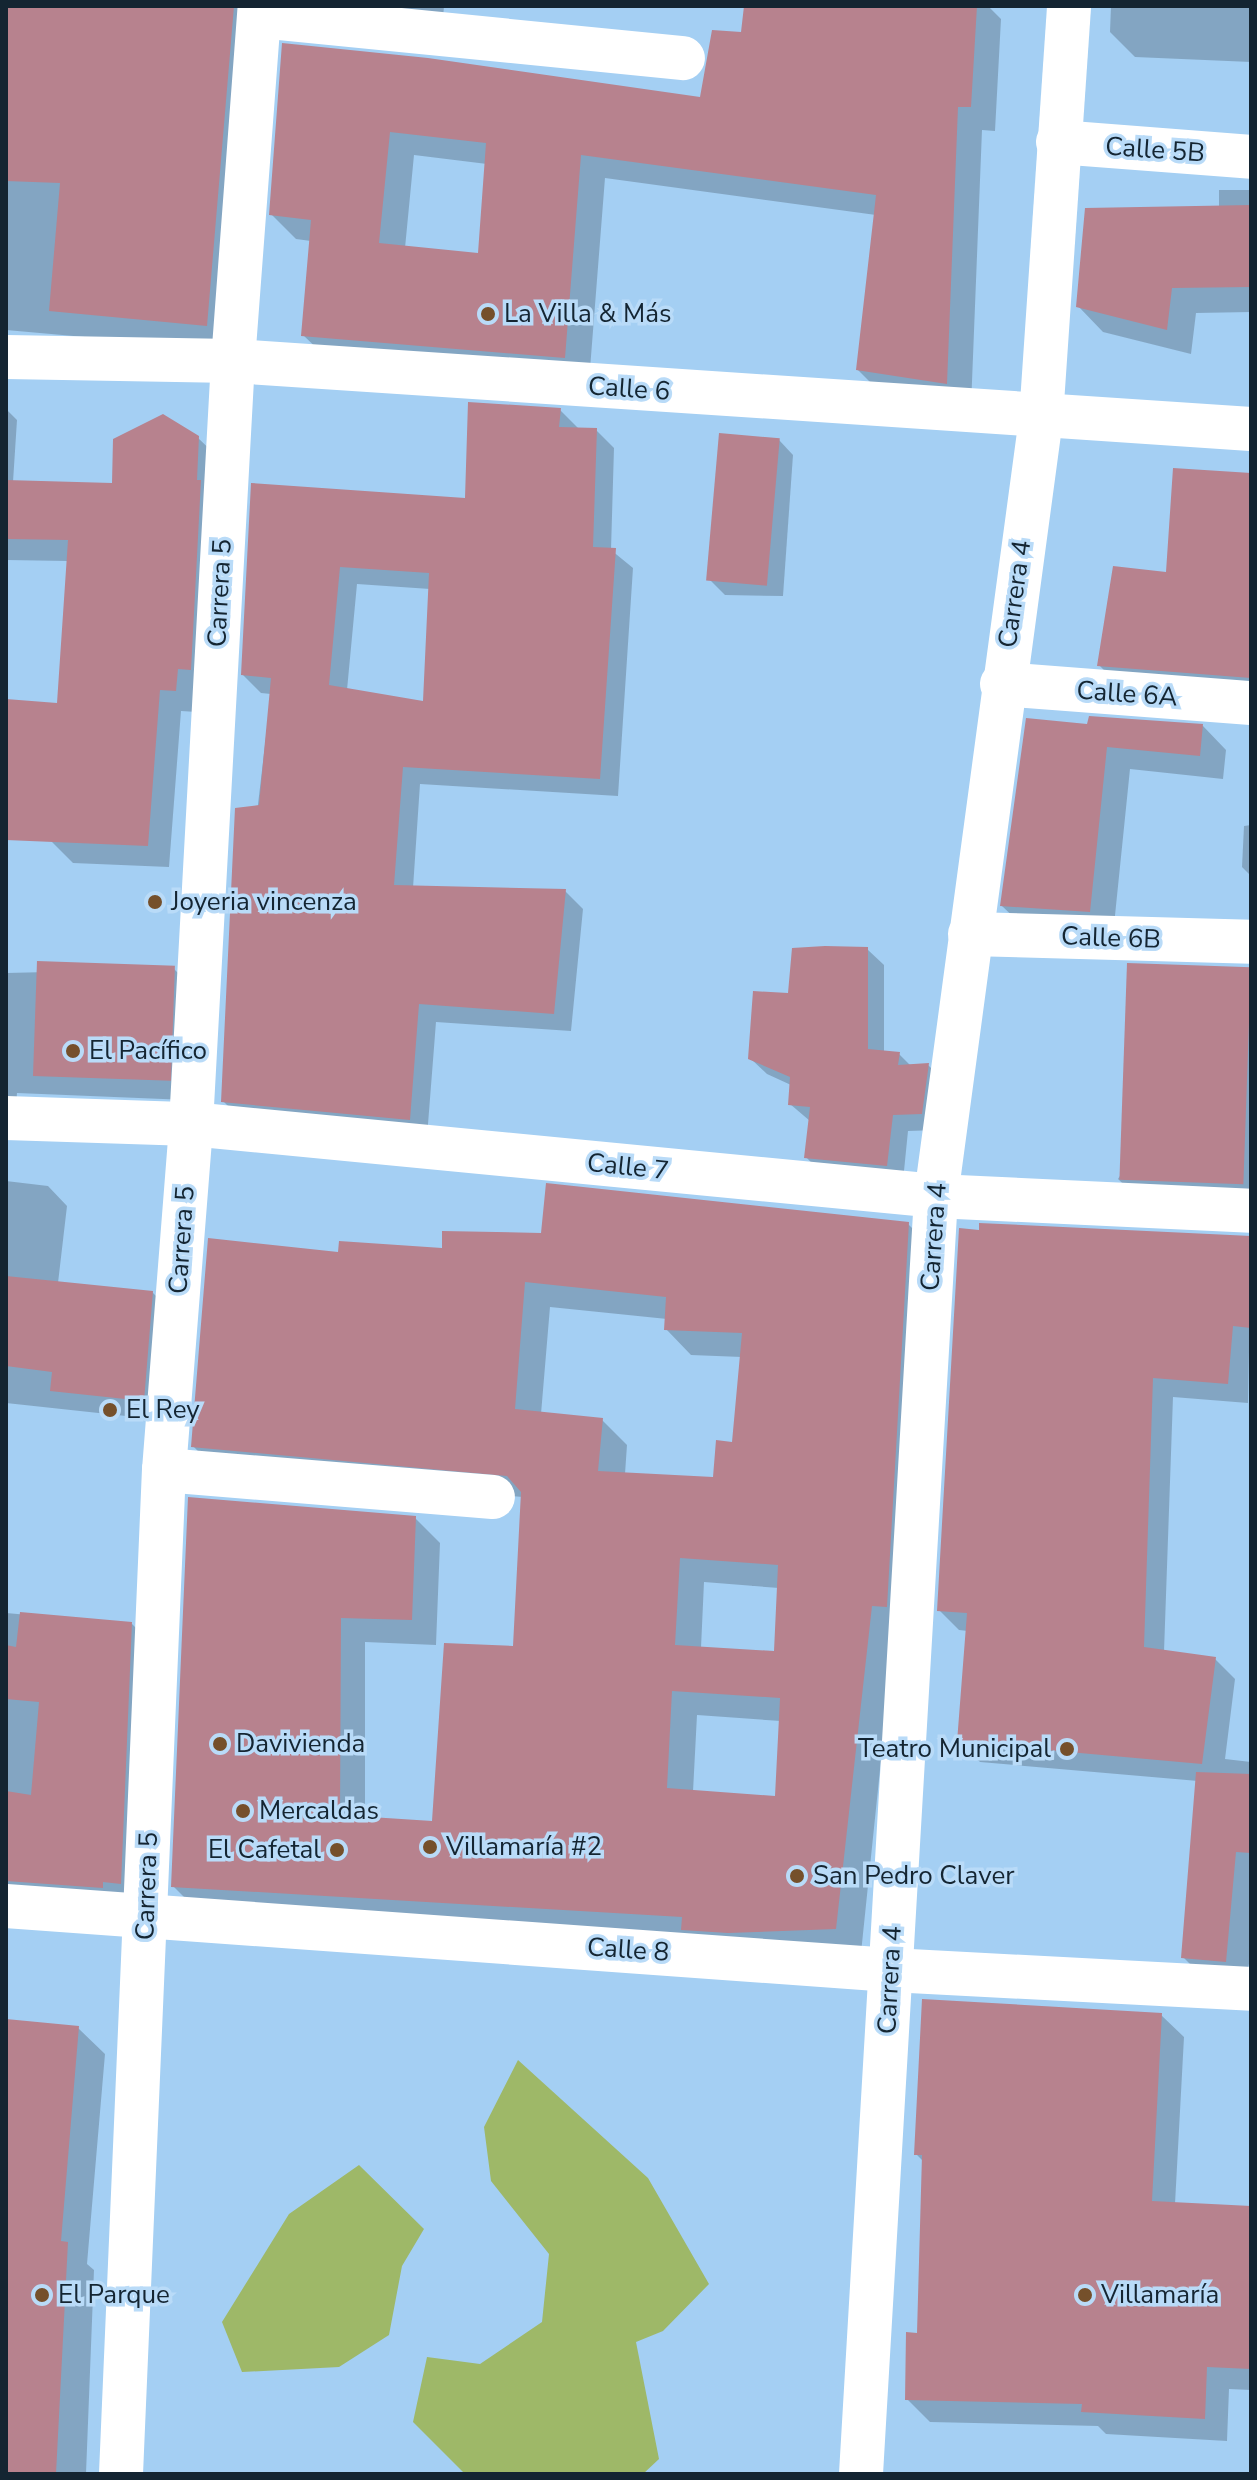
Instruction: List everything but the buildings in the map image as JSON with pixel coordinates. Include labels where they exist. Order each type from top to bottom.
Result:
[{"type":"street","name":"Carrera 4","points":[[861,2474],[936,1196],[1002,684],[1041,418],[1069,6]]},
{"type":"street","points":[[260,11],[683,58]]},
{"type":"street","name":"Carrera 5","points":[[121,2474],[164,1470],[191,1124],[233,361],[260,11]]},
{"type":"street","name":"Calle 5B","points":[[1058,142],[1251,157]]},
{"type":"street","name":"Calle 6","points":[[6,357],[233,361],[1041,418],[1251,429]]},
{"type":"street","name":"Calle 6A","points":[[1002,684],[1251,703]]},
{"type":"street","name":"Calle 6B","points":[[970,934],[1251,942]]},
{"type":"street","name":"Calle 7","points":[[6,1118],[191,1124],[936,1196],[1251,1211]]},
{"type":"street","points":[[164,1470],[493,1497]]},
{"type":"street","name":"Calle 8","points":[[6,1906],[891,1970],[1251,1989]]},
{"type":"green space","points":[[518,2060],[648,2178],[709,2284],[663,2331],[636,2342],[659,2459],[643,2474],[465,2474],[413,2422],[427,2357],[480,2364],[542,2322],[549,2254],[491,2181],[484,2127]]},
{"type":"green space","points":[[359,2165],[424,2229],[402,2266],[389,2335],[339,2367],[242,2372],[222,2322],[289,2214]]},
{"type":"place","name":"La Villa & Más","points":[[488,314]]},
{"type":"place","name":"Joyeria vincenza","points":[[155,902]]},
{"type":"place","name":"El Pacífico","points":[[73,1051]]},
{"type":"place","name":"El Rey","points":[[110,1410]]},
{"type":"place","name":"Davivienda","points":[[220,1744]]},
{"type":"place","name":"Teatro Municipal","points":[[1067,1749]]},
{"type":"place","name":"Mercaldas","points":[[243,1811]]},
{"type":"place","name":"Villamaría #2","points":[[430,1847]]},
{"type":"place","name":"El Cafetal","points":[[337,1850]]},
{"type":"place","name":"San Pedro Claver","points":[[797,1876]]},
{"type":"place","name":"El Parque","points":[[42,2295]]},
{"type":"place","name":"Villamaría","points":[[1085,2295]]}]
